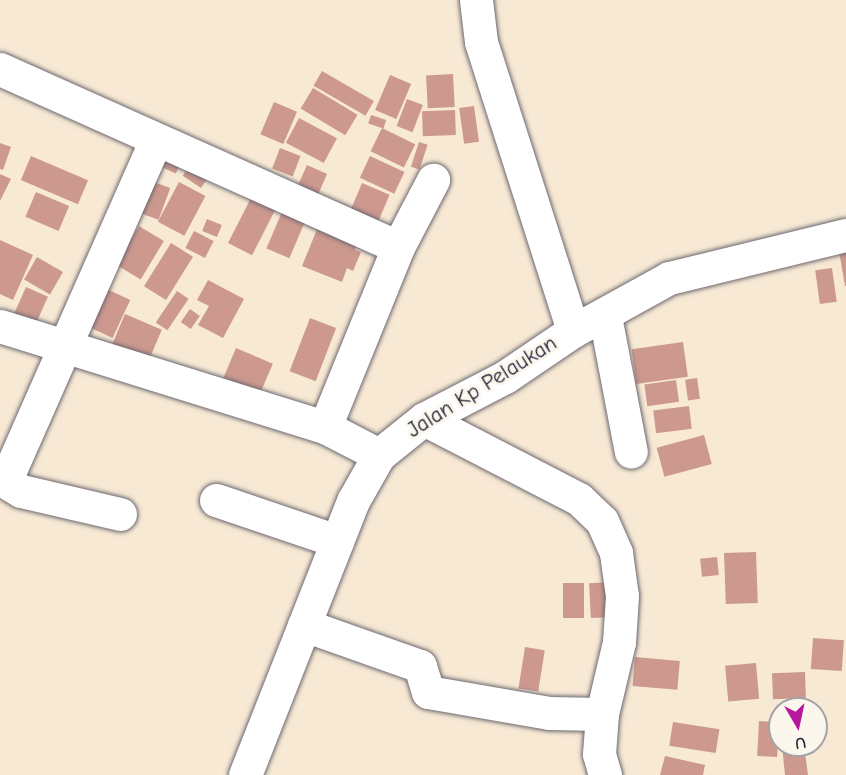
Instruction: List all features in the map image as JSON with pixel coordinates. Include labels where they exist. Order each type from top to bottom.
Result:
[{"type":"street","points":[[476,0],[481,42],[573,331]]},
{"type":"street","points":[[0,69],[155,141],[398,247]]},
{"type":"street","points":[[120,514],[21,491],[11,485],[8,475],[155,141]]},
{"type":"street","points":[[325,427],[398,247],[433,180]]},
{"type":"street","name":"Jalan Kp Pelaukan","points":[[245,775],[353,501],[379,455],[424,419],[504,377],[573,331],[605,316],[669,278],[846,235]]},
{"type":"street","points":[[605,316],[631,452]]},
{"type":"street","points":[[0,326],[325,427],[379,455]]},
{"type":"street","points":[[424,419],[579,499],[602,521],[616,552],[622,596],[619,642],[602,714],[599,754],[605,775]]},
{"type":"street","points":[[216,500],[337,541]]},
{"type":"street","points":[[304,625],[420,666],[428,692],[549,713],[602,714]]},
{"type":"building","points":[[322,71],[374,101],[365,116],[314,86]]},
{"type":"building","points":[[453,74],[455,107],[428,108],[426,75]]},
{"type":"building","points":[[390,75],[411,84],[396,119],[375,110]]},
{"type":"building","points":[[313,88],[358,115],[345,135],[301,109]]},
{"type":"building","points":[[407,99],[423,105],[412,132],[397,126]]},
{"type":"building","points":[[274,102],[297,112],[283,144],[260,134]]},
{"type":"building","points":[[474,106],[479,142],[464,144],[459,108]]},
{"type":"building","points":[[455,110],[456,135],[423,136],[422,111]]},
{"type":"building","points":[[371,115],[386,120],[383,129],[368,124]]},
{"type":"building","points":[[299,118],[337,138],[324,163],[286,143]]},
{"type":"building","points":[[382,128],[415,144],[404,168],[371,151]]},
{"type":"building","points":[[419,142],[428,145],[420,170],[411,167]]},
{"type":"building","points":[[0,143],[11,147],[3,170],[0,169]]},
{"type":"building","points":[[280,148],[301,156],[293,176],[272,169]]},
{"type":"building","points":[[169,155],[182,161],[176,174],[163,168]]},
{"type":"building","points":[[31,156],[88,180],[78,204],[21,180]]},
{"type":"building","points":[[370,156],[404,172],[394,194],[360,178]]},
{"type":"building","points":[[190,165],[208,177],[201,188],[183,176]]},
{"type":"building","points":[[307,165],[327,174],[313,205],[293,196]]},
{"type":"building","points":[[0,174],[11,179],[0,201]]},
{"type":"building","points":[[143,178],[170,188],[159,220],[131,210]]},
{"type":"building","points":[[179,182],[205,196],[184,236],[158,222]]},
{"type":"building","points":[[362,183],[390,195],[377,225],[349,213]]},
{"type":"building","points":[[36,192],[69,206],[59,231],[25,217]]},
{"type":"building","points":[[253,194],[277,206],[252,255],[228,243]]},
{"type":"building","points":[[284,207],[307,217],[289,258],[266,248]]},
{"type":"building","points":[[207,219],[222,225],[217,237],[202,231]]},
{"type":"building","points":[[320,222],[359,238],[355,250],[361,252],[353,271],[347,268],[342,282],[302,266]]},
{"type":"building","points":[[139,226],[164,241],[141,280],[116,265]]},
{"type":"building","points":[[194,231],[214,241],[205,258],[185,248]]},
{"type":"building","points":[[0,240],[33,255],[13,300],[0,294]]},
{"type":"building","points":[[171,243],[193,257],[166,300],[144,286]]},
{"type":"building","points":[[846,250],[846,286],[845,286],[839,251]]},
{"type":"building","points":[[37,257],[63,272],[50,295],[24,280]]},
{"type":"building","points":[[832,268],[837,302],[820,304],[815,270]]},
{"type":"building","points":[[208,280],[244,299],[223,338],[198,325],[209,306],[197,300]]},
{"type":"building","points":[[94,283],[130,300],[113,338],[76,321]]},
{"type":"building","points":[[26,287],[48,297],[35,326],[13,316]]},
{"type":"building","points":[[177,291],[189,299],[167,330],[156,323]]},
{"type":"building","points":[[190,309],[200,316],[191,329],[181,322]]},
{"type":"building","points":[[125,314],[162,330],[149,360],[112,344]]},
{"type":"building","points":[[310,318],[336,328],[316,381],[290,371]]},
{"type":"building","points":[[683,342],[688,377],[636,384],[632,349]]},
{"type":"building","points":[[236,348],[273,364],[260,393],[223,377]]},
{"type":"building","points":[[697,378],[700,399],[688,400],[685,380]]},
{"type":"building","points":[[676,380],[679,402],[647,406],[644,384]]},
{"type":"building","points":[[689,406],[692,429],[656,433],[653,410]]},
{"type":"building","points":[[704,435],[712,464],[664,477],[657,448]]},
{"type":"building","points":[[756,552],[758,603],[726,604],[724,553]]},
{"type":"building","points":[[717,557],[719,575],[702,577],[700,559]]},
{"type":"building","points":[[611,582],[613,617],[591,618],[589,583]]},
{"type":"building","points":[[563,583],[584,583],[584,618],[563,618]]},
{"type":"building","points":[[813,638],[844,640],[842,671],[811,669]]},
{"type":"building","points":[[525,647],[545,650],[538,692],[518,688]]},
{"type":"building","points":[[635,657],[680,661],[677,690],[632,686]]},
{"type":"building","points":[[756,663],[759,699],[728,702],[725,666]]},
{"type":"building","points":[[805,672],[806,697],[773,697],[772,673]]},
{"type":"building","points":[[759,721],[768,721],[768,757],[757,756]]},
{"type":"building","points":[[673,722],[719,729],[716,753],[669,746]]},
{"type":"building","points":[[665,756],[705,765],[703,775],[660,775]]},
{"type":"building","points":[[783,757],[806,757],[808,775],[785,775]]}]
